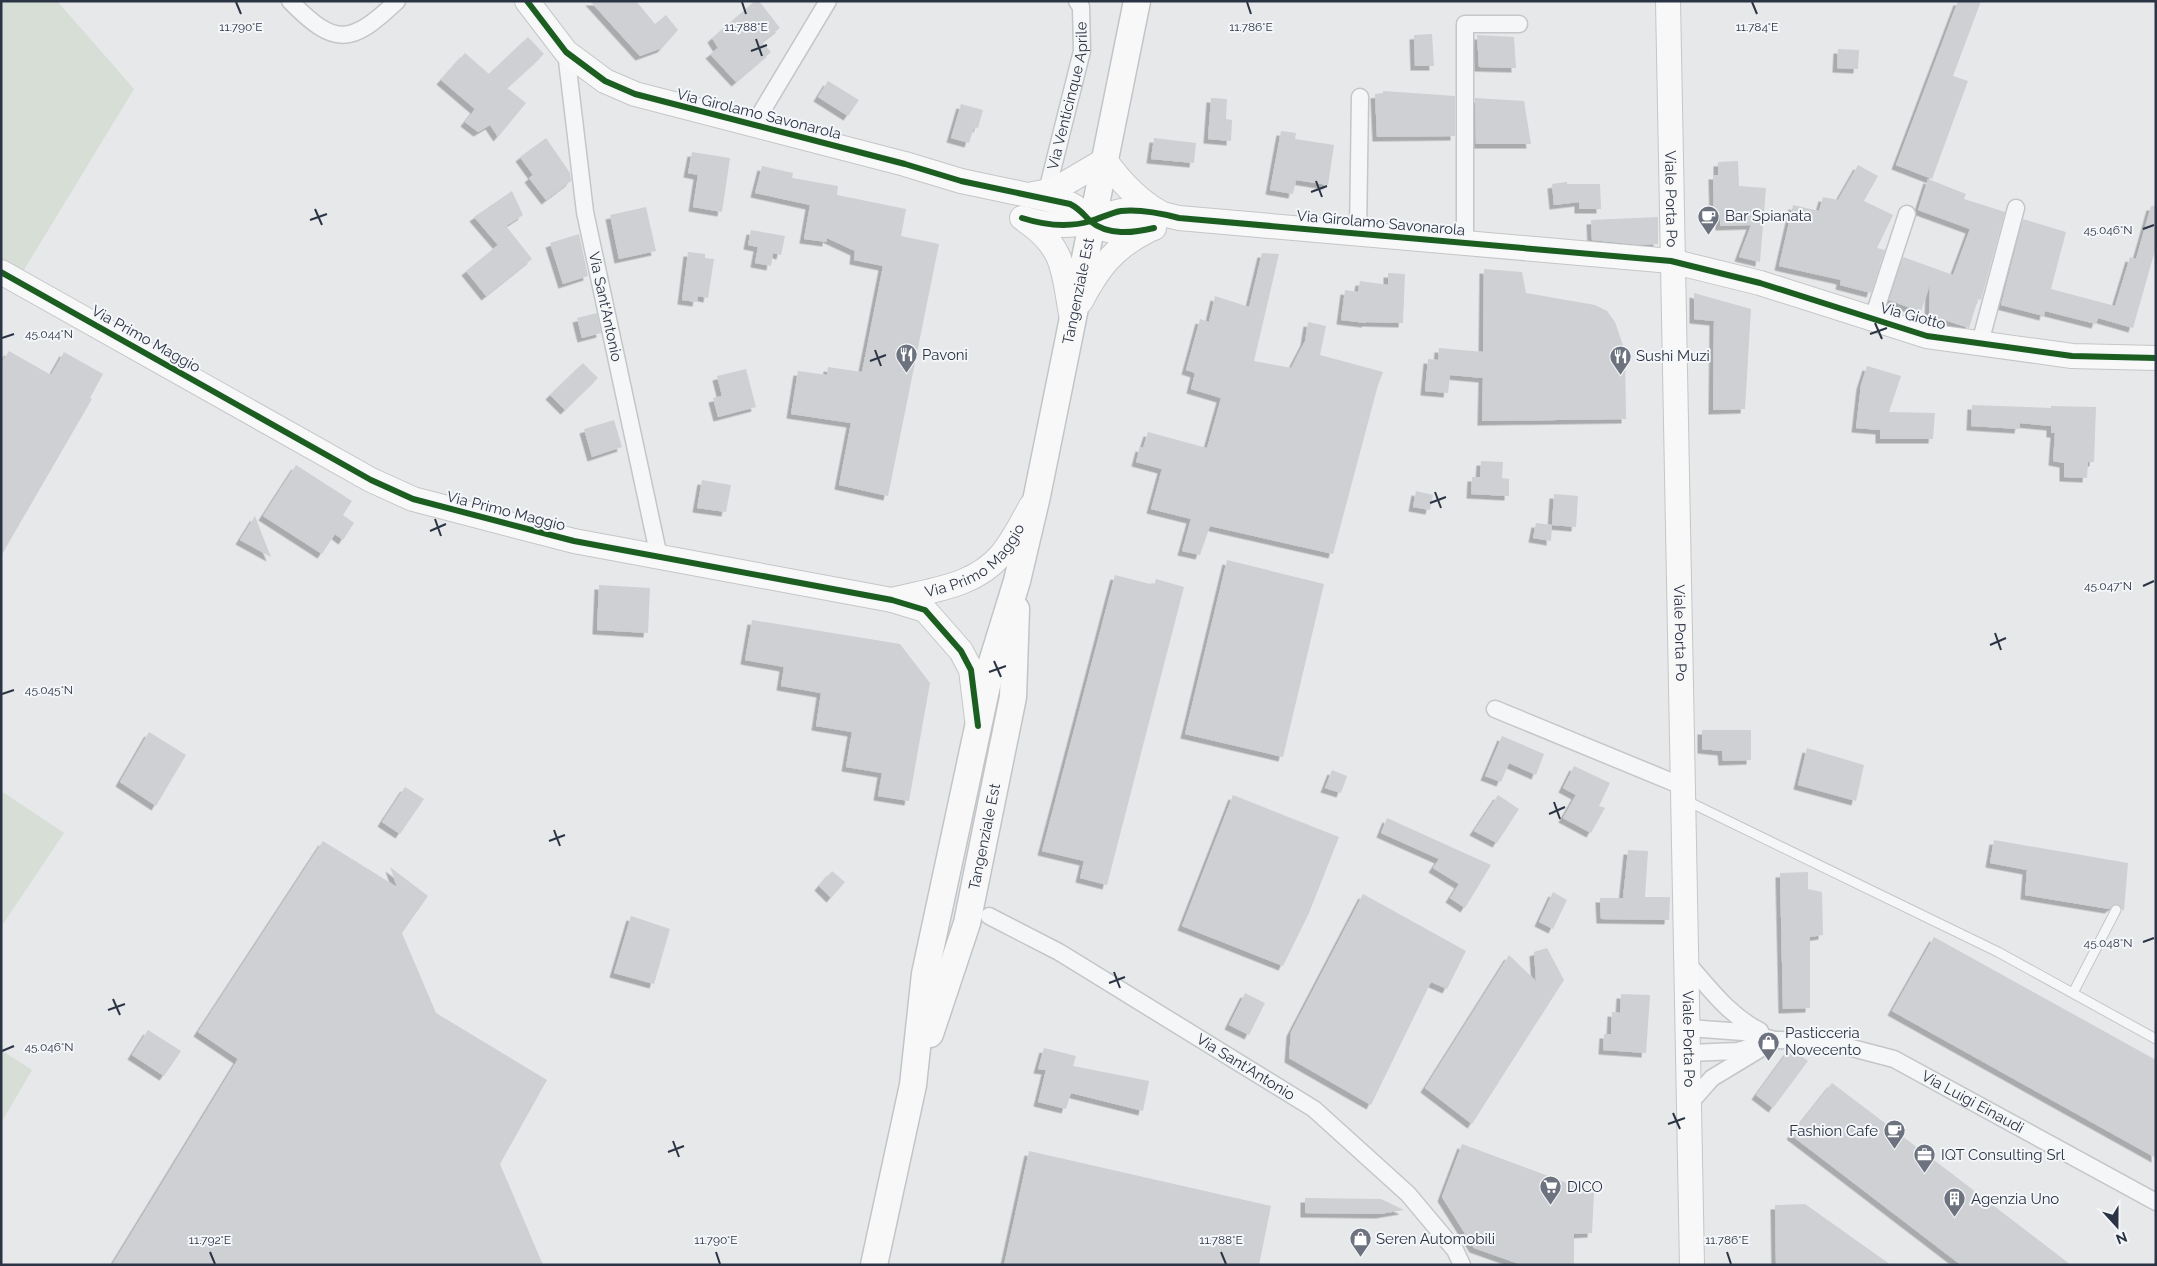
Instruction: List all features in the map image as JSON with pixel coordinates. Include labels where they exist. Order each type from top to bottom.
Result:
[{"type":"main road","name":"Tangenziale Est","points":[[913,1085],[925,974],[992,662],[1017,581],[1037,496],[1074,318],[1091,221],[1137,1]]},
{"type":"main road","name":"Tangenziale Est","points":[[874,1265],[913,1085],[966,923],[1012,706],[1016,678],[1017,581]]},
{"type":"street","points":[[290,1],[310,22],[340,36],[349,35],[373,24],[397,1]]},
{"type":"street","name":"Via Girolamo Savonarola","points":[[526,1],[566,52],[604,80],[635,94],[961,181],[1070,204],[1082,210],[1091,221],[1119,211],[1136,210],[1165,220],[1358,234],[1671,261]]},
{"type":"street","points":[[753,126],[828,1]]},
{"type":"street","name":"Via Venticinque Aprile","points":[[1047,192],[1082,52],[1081,7],[1077,1]]},
{"type":"street","name":"Viale Porta Po","points":[[1668,1],[1671,261],[1688,964],[1692,1265]]},
{"type":"street","points":[[1465,243],[1465,24],[1519,24]]},
{"type":"street","name":"Via Sant'Antonio","points":[[566,52],[585,212],[660,557]]},
{"type":"street","points":[[1358,234],[1360,96]]},
{"type":"street","name":"Via Girolamo Savonarola","points":[[1019,194],[1047,192],[1067,183],[1105,160],[1119,180],[1165,220]]},
{"type":"street","name":"Via Girolamo Savonarola","points":[[961,181],[1003,204],[1042,231],[1056,249],[1062,266],[1074,318]]},
{"type":"street","points":[[1980,343],[2016,208]]},
{"type":"street","points":[[1873,318],[1907,214]]},
{"type":"street","points":[[1022,218],[1044,225],[1091,221]]},
{"type":"street","points":[[1074,318],[1096,272],[1125,244],[1165,220]]},
{"type":"street","name":"Via Giotto","points":[[1671,261],[1760,283],[1927,336],[2072,356],[2156,358]]},
{"type":"street","name":"Via Primo Maggio","points":[[1,272],[372,480],[412,499],[574,541],[892,600],[925,610],[961,651],[971,670],[978,726]]},
{"type":"street","name":"Via Primo Maggio","points":[[892,600],[956,586],[983,571],[1001,555],[1037,496]]},
{"type":"street","points":[[1495,709],[1683,793]]},
{"type":"street","name":"Via Sant'Antonio","points":[[989,916],[1059,952],[1314,1109],[1408,1194],[1455,1250],[1462,1265]]},
{"type":"street","name":"Via Luigi Einaudi","points":[[1688,964],[1727,1008],[1747,1025],[1775,1040]]},
{"type":"street","name":"Via Luigi Einaudi","points":[[1689,1028],[1743,1032],[1775,1040],[1825,1041],[1894,1059],[2156,1202]]},
{"type":"street","points":[[1690,1102],[1712,1078],[1775,1040]]},
{"type":"street","name":"Via Luigi Einaudi","points":[[1689,1053],[1738,1052],[1775,1040]]},
{"type":"lane","points":[[1683,793],[1998,952],[2156,1039]]},
{"type":"lane","points":[[2073,993],[2116,910]]},
{"type":"shaded area","points":[[1,1],[57,1],[134,89],[22,273],[1,261]]},
{"type":"shaded area","points":[[1,791],[64,833],[1,927]]},
{"type":"shaded area","points":[[1,1050],[32,1070],[1,1123]]},
{"type":"building","points":[[590,1],[636,1],[655,24],[666,15],[678,30],[662,48],[640,56]]},
{"type":"building","points":[[755,1],[759,1],[780,28],[762,42],[771,52],[736,82],[710,54],[718,48],[712,38]]},
{"type":"building","points":[[1958,1],[1981,1],[1953,76],[1968,81],[1932,179],[1896,165]]},
{"type":"building","points":[[1432,34],[1434,66],[1415,66],[1414,35]]},
{"type":"building","points":[[1477,35],[1514,37],[1516,68],[1479,67]]},
{"type":"building","points":[[528,37],[544,54],[507,88],[526,103],[498,137],[490,125],[478,132],[465,122],[475,109],[441,80],[465,53],[489,74]]},
{"type":"building","points":[[1838,49],[1859,50],[1858,69],[1837,68]]},
{"type":"building","points":[[828,81],[859,100],[848,116],[818,97]]},
{"type":"building","points":[[1383,91],[1455,96],[1455,136],[1377,137],[1375,94],[1383,93]]},
{"type":"building","points":[[1211,98],[1227,99],[1226,119],[1232,120],[1231,141],[1208,139]]},
{"type":"building","points":[[1475,98],[1524,101],[1531,144],[1476,144]]},
{"type":"building","points":[[961,104],[983,110],[978,128],[974,127],[969,143],[951,138]]},
{"type":"building","points":[[1281,131],[1296,133],[1295,139],[1334,145],[1328,185],[1296,180],[1293,194],[1270,190]]},
{"type":"building","points":[[546,138],[570,173],[571,181],[546,200],[529,178],[533,175],[520,157]]},
{"type":"building","points":[[1154,138],[1196,143],[1194,163],[1151,159]]},
{"type":"building","points":[[692,152],[730,158],[722,212],[693,207],[698,175],[688,173]]},
{"type":"building","points":[[1738,161],[1739,186],[1766,188],[1760,262],[1739,257],[1751,225],[1720,226],[1720,215],[1714,215],[1713,175],[1718,175],[1718,162]]},
{"type":"building","points":[[1858,165],[1878,176],[1864,201],[1893,215],[1877,248],[1885,250],[1871,293],[1840,285],[1841,280],[1779,266],[1793,205],[1819,211],[1823,197],[1838,200]]},
{"type":"building","points":[[762,166],[793,173],[792,178],[838,186],[837,195],[906,209],[901,236],[939,244],[888,496],[839,485],[851,423],[791,414],[798,371],[827,375],[828,367],[862,372],[883,266],[854,260],[855,251],[827,238],[827,242],[804,239],[810,205],[755,193]]},
{"type":"building","points":[[1928,179],[1966,194],[1964,199],[2005,212],[1981,300],[1978,299],[1969,328],[1929,315],[1930,284],[1921,312],[1889,300],[1903,257],[1953,275],[1970,229],[1918,210]]},
{"type":"building","points":[[1567,182],[1567,184],[1600,184],[1601,209],[1579,209],[1579,202],[1554,205],[1552,184]]},
{"type":"building","points":[[512,191],[523,215],[506,226],[532,259],[486,296],[466,271],[498,245],[474,217]]},
{"type":"building","points":[[2151,206],[2156,206],[2156,247],[2133,328],[2098,318],[2096,324],[2045,311],[2044,316],[2001,305],[2023,219],[2066,232],[2051,289],[2115,306],[2130,257],[2136,259]]},
{"type":"building","points":[[646,207],[656,251],[619,259],[610,215]]},
{"type":"building","points":[[1658,217],[1658,244],[1641,245],[1592,240],[1591,220]]},
{"type":"building","points":[[751,230],[785,236],[781,255],[773,253],[771,266],[755,263],[758,247],[748,245]]},
{"type":"building","points":[[579,234],[588,276],[563,284],[550,243]]},
{"type":"building","points":[[688,252],[705,254],[705,258],[714,259],[708,298],[698,296],[697,302],[682,300]]},
{"type":"building","points":[[1262,253],[1279,254],[1254,361],[1291,368],[1305,341],[1308,322],[1326,326],[1320,355],[1383,372],[1333,554],[1210,526],[1200,555],[1182,551],[1191,519],[1151,509],[1162,469],[1136,462],[1140,447],[1143,448],[1148,432],[1207,448],[1221,398],[1191,389],[1195,373],[1186,370],[1200,319],[1209,322],[1215,296],[1249,307]]},
{"type":"building","points":[[1484,269],[1522,272],[1526,293],[1595,305],[1607,311],[1615,322],[1625,351],[1626,419],[1482,421],[1483,378],[1450,375],[1448,393],[1425,391],[1428,359],[1438,360],[1439,348],[1483,352]]},
{"type":"building","points":[[1388,273],[1405,274],[1403,323],[1366,323],[1341,320],[1345,290],[1358,292],[1360,281],[1388,285]]},
{"type":"building","points":[[1694,293],[1751,309],[1745,409],[1713,410],[1714,321],[1694,319]]},
{"type":"building","points":[[597,313],[601,333],[582,338],[577,318]]},
{"type":"building","points":[[9,351],[51,375],[64,352],[103,374],[90,398],[92,399],[1,556],[1,363]]},
{"type":"building","points":[[583,363],[598,378],[565,410],[550,395]]},
{"type":"building","points":[[1867,366],[1901,376],[1889,412],[1935,413],[1933,439],[1880,439],[1880,430],[1856,428],[1861,385]]},
{"type":"building","points":[[746,369],[756,407],[718,417],[713,398],[722,396],[717,376]]},
{"type":"building","points":[[1972,405],[2051,408],[2051,406],[2096,407],[2094,462],[2088,462],[2087,478],[2064,477],[2064,463],[2053,461],[2055,433],[2051,433],[2051,426],[2020,423],[2019,429],[1971,426]]},
{"type":"building","points":[[614,420],[622,447],[592,457],[584,429]]},
{"type":"building","points":[[1481,461],[1503,462],[1502,478],[1509,479],[1509,496],[1471,494],[1472,477],[1480,477]]},
{"type":"building","points":[[296,465],[352,501],[343,515],[354,523],[343,540],[335,534],[322,554],[263,516]]},
{"type":"building","points":[[702,480],[731,485],[726,512],[697,508]]},
{"type":"building","points":[[1416,491],[1433,495],[1430,510],[1413,507]]},
{"type":"building","points":[[1554,494],[1578,496],[1576,527],[1552,525]]},
{"type":"building","points":[[255,516],[263,537],[271,557],[240,540]]},
{"type":"building","points":[[1536,523],[1552,525],[1551,541],[1533,538]]},
{"type":"building","points":[[1227,560],[1324,584],[1283,757],[1185,734]]},
{"type":"building","points":[[1115,575],[1154,585],[1156,579],[1184,587],[1107,885],[1080,878],[1084,861],[1042,851]]},
{"type":"building","points":[[599,585],[650,588],[648,633],[597,630]]},
{"type":"building","points":[[752,620],[900,644],[930,683],[909,801],[878,796],[882,773],[846,767],[852,732],[816,726],[821,693],[781,686],[784,667],[745,660]]},
{"type":"building","points":[[1702,730],[1751,730],[1751,760],[1723,761],[1722,751],[1702,749]]},
{"type":"building","points":[[149,732],[186,755],[156,806],[120,782]]},
{"type":"building","points":[[1502,736],[1544,754],[1536,775],[1509,763],[1501,782],[1485,776]]},
{"type":"building","points":[[1807,748],[1864,765],[1856,801],[1798,785]]},
{"type":"building","points":[[1574,766],[1610,783],[1599,806],[1605,808],[1591,833],[1563,818],[1576,795],[1563,788]]},
{"type":"building","points":[[1332,770],[1347,776],[1341,793],[1325,788]]},
{"type":"building","points":[[405,787],[424,799],[400,834],[382,822]]},
{"type":"building","points":[[1233,795],[1339,837],[1309,913],[1283,966],[1182,926]]},
{"type":"building","points":[[1498,795],[1519,809],[1497,843],[1474,831]]},
{"type":"building","points":[[1387,818],[1491,865],[1465,908],[1450,898],[1459,884],[1433,868],[1439,859],[1381,833]]},
{"type":"building","points":[[1994,840],[2128,863],[2124,911],[2116,904],[2109,909],[2025,895],[2027,870],[1990,863]]},
{"type":"building","points":[[323,841],[397,887],[390,867],[428,896],[402,933],[436,1013],[547,1080],[500,1164],[543,1265],[112,1265],[238,1059],[198,1032]]},
{"type":"building","points":[[1628,850],[1648,851],[1645,897],[1670,897],[1669,920],[1601,919],[1600,898],[1623,898]]},
{"type":"building","points":[[832,871],[845,882],[831,898],[819,886]]},
{"type":"building","points":[[1808,872],[1808,889],[1822,892],[1823,935],[1810,937],[1810,1008],[1783,1009],[1780,873]]},
{"type":"building","points":[[1553,892],[1567,900],[1553,929],[1539,922]]},
{"type":"building","points":[[1363,894],[1466,951],[1447,989],[1431,982],[1371,1105],[1289,1058],[1291,1032]]},
{"type":"building","points":[[631,916],[670,929],[654,984],[614,973]]},
{"type":"building","points":[[1934,937],[2156,1060],[2156,1158],[1892,1011]]},
{"type":"building","points":[[1547,948],[1564,980],[1472,1124],[1425,1088],[1509,955],[1536,981],[1534,952]]},
{"type":"building","points":[[1245,993],[1265,1003],[1249,1035],[1229,1025]]},
{"type":"building","points":[[1621,994],[1650,995],[1646,1053],[1603,1050],[1604,1034],[1611,1034],[1612,1012],[1620,1013]]},
{"type":"building","points":[[148,1030],[181,1051],[164,1076],[132,1055]]},
{"type":"building","points":[[1044,1048],[1076,1056],[1073,1066],[1149,1081],[1143,1111],[1071,1093],[1066,1109],[1038,1102],[1046,1070],[1038,1069]]},
{"type":"building","points":[[1789,1050],[1793,1050],[1808,1061],[1773,1108],[1756,1095]]},
{"type":"building","points":[[1832,1083],[2071,1265],[1961,1265],[1791,1135]]},
{"type":"building","points":[[1462,1144],[1594,1193],[1592,1233],[1574,1234],[1574,1265],[1522,1265],[1474,1248],[1442,1197]]},
{"type":"building","points":[[1029,1151],[1271,1206],[1259,1265],[1004,1265]]},
{"type":"building","points":[[1305,1198],[1381,1199],[1404,1210],[1380,1214],[1305,1213]]},
{"type":"building","points":[[1805,1204],[1891,1265],[1776,1265],[1775,1205]]},
{"type":"cycle path","points":[[527,1],[566,52],[605,81],[635,94],[905,164],[961,181],[1070,204],[1079,209],[1090,221],[1105,229],[1129,232],[1154,228]]},
{"type":"cycle path","points":[[1022,218],[1047,224],[1065,225],[1091,221],[1121,211],[1143,211],[1179,218],[1671,261],[1760,283],[1927,336],[2072,356],[2156,358]]},
{"type":"cycle path","points":[[1,272],[371,480],[413,499],[574,541],[892,600],[925,610],[961,651],[971,670],[978,726]]},
{"type":"place","name":"Bar Spianata","points":[[1709,235]]},
{"type":"place","name":"Pavoni","points":[[906,374]]},
{"type":"place","name":"Sushi Muzi","points":[[1620,375]]},
{"type":"place","name":"Pasticceria Novecento","points":[[1769,1061]]},
{"type":"place","name":"Fashion Cafe","points":[[1894,1150]]},
{"type":"place","name":"IQT Consulting Srl","points":[[1925,1174]]},
{"type":"place","name":"DICO","points":[[1551,1206]]},
{"type":"place","name":"Agenzia Uno","points":[[1955,1218]]},
{"type":"place","name":"Seren Automobili","points":[[1360,1258]]}]
